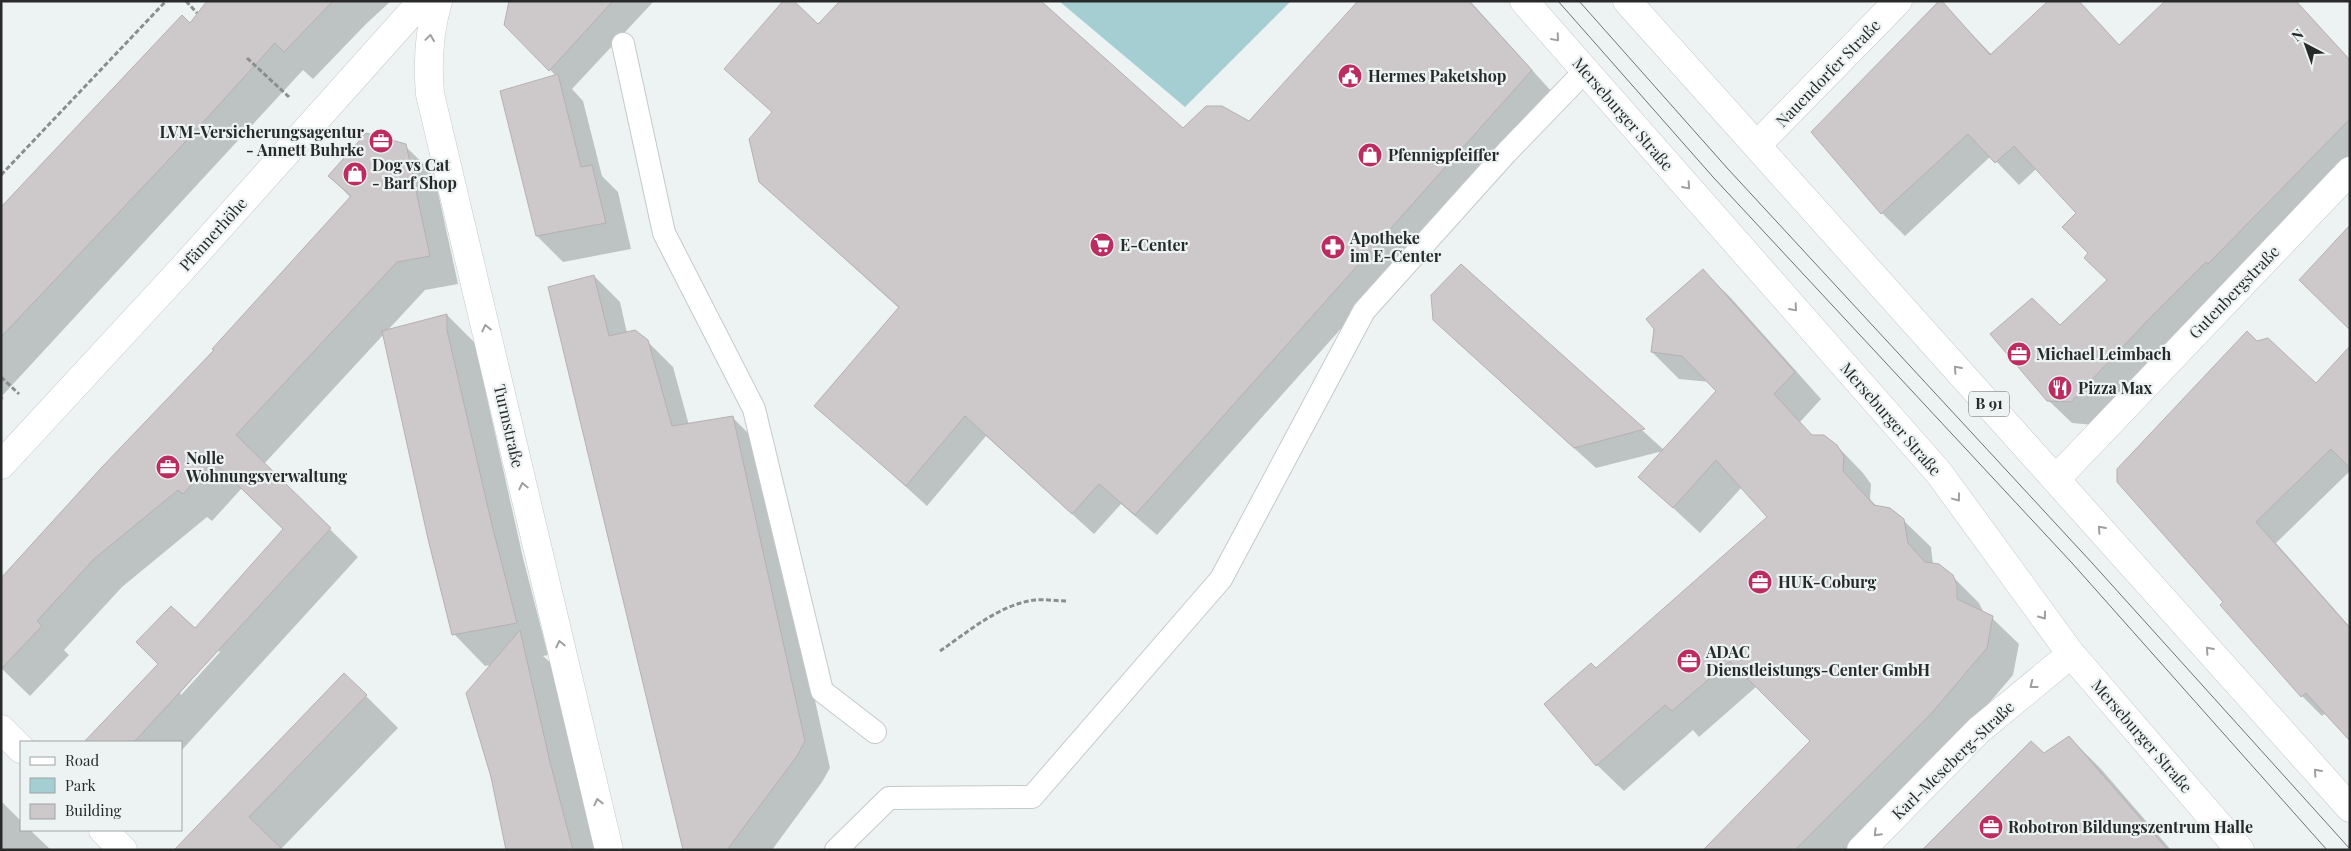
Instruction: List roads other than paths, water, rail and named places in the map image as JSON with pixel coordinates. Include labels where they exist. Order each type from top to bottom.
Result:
[{"type":"street","name":"Pfännerhöhe","points":[[1,465],[422,1]]},
{"type":"street","name":"Turmstraße","points":[[438,1],[428,50],[430,94],[609,850]]},
{"type":"street","name":"Merseburger Straße","points":[[1524,1],[1938,474],[2071,654],[2240,850]]},
{"type":"street","name":"B 91","points":[[1627,1],[2350,808]]},
{"type":"street","name":"Nauendorfer Straße","points":[[1757,145],[1898,1]]},
{"type":"street","name":"Gutenbergstraße","points":[[2056,479],[2350,171]]},
{"type":"street","name":"Karl-Meseberg-Straße","points":[[1861,850],[1979,730],[2071,654]]},
{"type":"street","points":[[1,729],[20,748]]},
{"type":"street","points":[[104,831],[123,850]]},
{"type":"lane","points":[[623,44],[664,233],[754,409],[822,691],[875,732]]},
{"type":"lane","points":[[836,850],[889,798],[1032,797],[1221,578],[1364,311],[1506,153],[1585,71]]},
{"type":"tram line","points":[[1558,1],[1713,177],[2072,563],[2327,850]]},
{"type":"tram line","points":[[1579,1],[1728,169],[2093,564],[2350,849]]},
{"type":"place","name":"Hermes Paketshop","points":[[1350,76]]},
{"type":"place","name":"LVM-Versicherungsagentur - Annett Buhrke","points":[[381,141]]},
{"type":"place","name":"Pfennigpfeiffer","points":[[1370,155]]},
{"type":"place","name":"Dog vs Cat - Barf Shop","points":[[355,174]]},
{"type":"place","name":"E-Center","points":[[1102,245]]},
{"type":"place","name":"Apotheke im E-Center","points":[[1333,247]]},
{"type":"place","name":"Michael Leimbach","points":[[2019,354]]},
{"type":"place","name":"Pizza Max","points":[[2060,388]]},
{"type":"place","name":"Nolle Wohnungsverwaltung","points":[[168,467]]},
{"type":"place","name":"HUK-Coburg","points":[[1760,582]]},
{"type":"place","name":"ADAC Dienstleistungs-Center GmbH","points":[[1689,661]]},
{"type":"place","name":"Robotron Bildungszentrum Halle","points":[[1991,827]]}]
